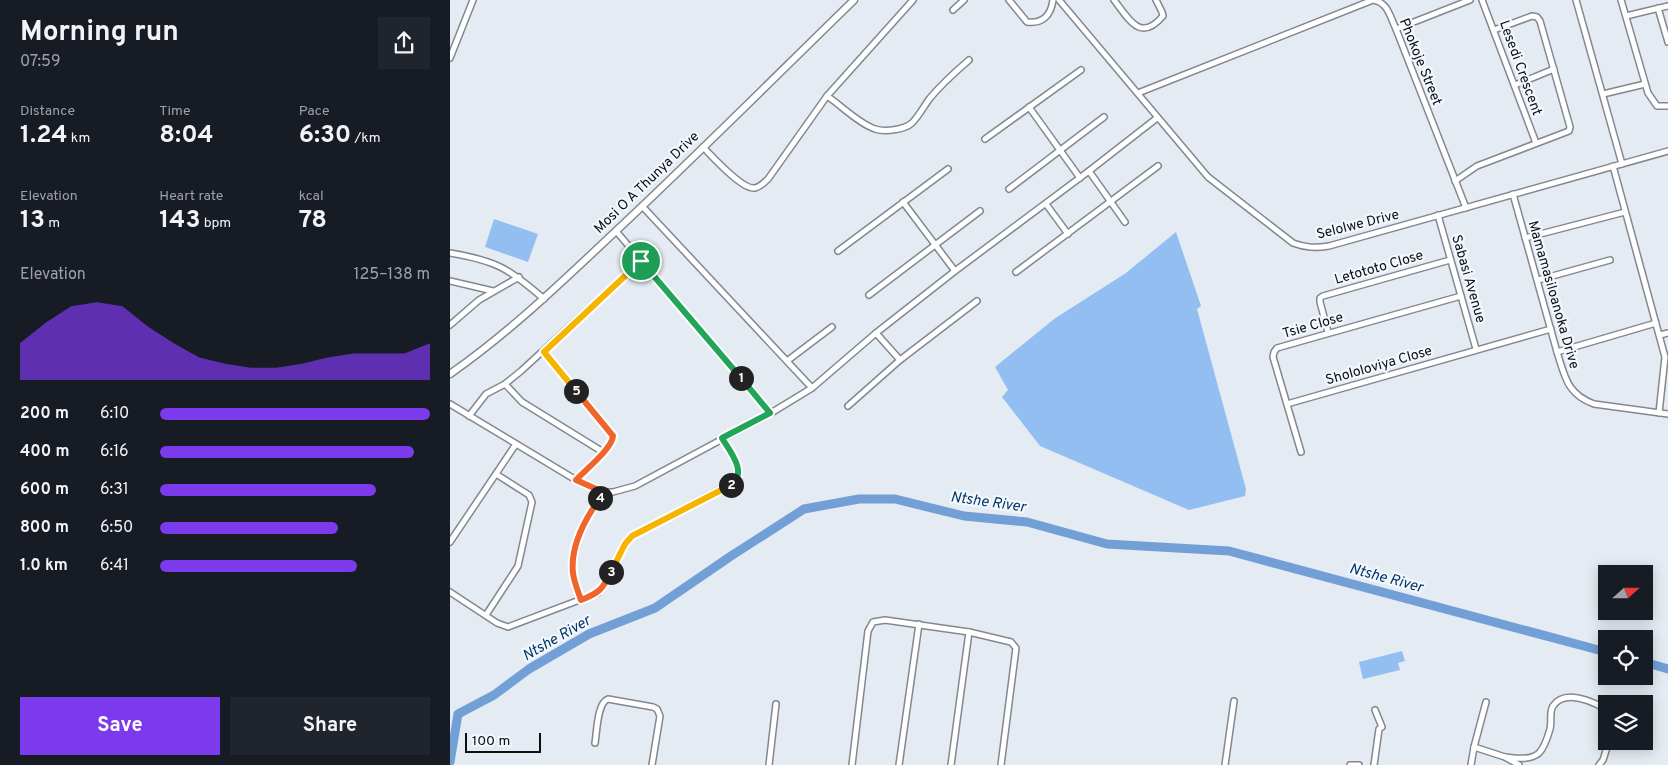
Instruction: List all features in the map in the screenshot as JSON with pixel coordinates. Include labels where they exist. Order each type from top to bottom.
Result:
[{"type":"street","points":[[450,58],[473,0]]},
{"type":"street","name":"Mosi O A Thunya Drive","points":[[450,374],[498,339],[544,299],[854,0]]},
{"type":"street","points":[[703,147],[748,188],[761,186],[768,179],[827,96],[913,0]]},
{"type":"street","points":[[952,10],[964,0]]},
{"type":"street","points":[[1009,0],[1027,22],[1034,23],[1049,15],[1053,0]]},
{"type":"street","name":"Selolwe Drive","points":[[1059,0],[1208,177],[1293,243],[1302,247],[1329,246],[1668,150]]},
{"type":"street","points":[[1114,0],[1136,26],[1143,29],[1163,16],[1156,0]]},
{"type":"street","name":"Phokoje Street","points":[[1138,94],[1373,0],[1380,1],[1385,5],[1396,29],[1466,208]]},
{"type":"street","points":[[1396,29],[1456,2],[1470,0]]},
{"type":"street","name":"Lesedi Crescent","points":[[1482,0],[1536,143]]},
{"type":"street","points":[[1576,0],[1622,164]]},
{"type":"street","points":[[1621,0],[1651,100],[1657,106],[1668,106]]},
{"type":"street","points":[[1626,16],[1668,6]]},
{"type":"street","points":[[1658,8],[1668,42]]},
{"type":"street","points":[[1456,180],[1477,166],[1569,131],[1570,127],[1540,21],[1537,17],[1532,16],[1494,30]]},
{"type":"street","points":[[827,96],[866,125],[876,129],[887,130],[906,126],[912,123],[930,99],[969,60]]},
{"type":"street","points":[[1515,85],[1554,69]]},
{"type":"street","points":[[985,139],[1081,70]]},
{"type":"street","points":[[1603,94],[1645,84]]},
{"type":"street","points":[[1028,107],[1080,178]]},
{"type":"street","points":[[1009,189],[1104,117]]},
{"type":"street","points":[[450,404],[576,480],[603,492],[613,492],[635,486],[770,413],[812,388],[876,333],[955,271],[1046,204],[1157,118]]},
{"type":"street","points":[[1016,272],[1158,166]]},
{"type":"street","points":[[1613,166],[1660,335],[1665,360],[1659,413]]},
{"type":"street","points":[[838,251],[948,168]]},
{"type":"street","points":[[1089,171],[1126,222]]},
{"type":"street","name":"Mamamasiloanoka Drive","points":[[1513,194],[1557,352],[1568,384],[1573,391],[1594,404],[1668,414]]},
{"type":"street","points":[[903,202],[955,271]]},
{"type":"street","points":[[1046,204],[1068,234]]},
{"type":"street","points":[[642,206],[812,388]]},
{"type":"street","points":[[870,294],[980,211]]},
{"type":"street","points":[[1526,238],[1625,212]]},
{"type":"street","name":"Sabasi Avenue","points":[[1438,215],[1476,349]]},
{"type":"street","points":[[616,231],[770,413]]},
{"type":"street","points":[[450,253],[490,261],[505,268],[519,277],[544,299]]},
{"type":"street","name":"Letototo Close","points":[[1328,332],[1320,298],[1450,260]]},
{"type":"street","points":[[1538,280],[1610,260]]},
{"type":"street","points":[[469,416],[486,394],[505,384],[544,352],[641,261]]},
{"type":"street","points":[[450,325],[479,300],[519,277]]},
{"type":"street","points":[[450,281],[493,291]]},
{"type":"street","name":"Tsie Close","points":[[1301,452],[1273,357],[1277,348],[1328,332],[1461,296]]},
{"type":"street","points":[[848,406],[900,360],[976,300]]},
{"type":"street","points":[[1557,352],[1656,323]]},
{"type":"street","points":[[787,362],[832,328]]},
{"type":"street","name":"Shololoviya Close","points":[[1287,404],[1551,329]]},
{"type":"street","points":[[1660,335],[1668,332]]},
{"type":"street","points":[[876,333],[900,360]]},
{"type":"street","points":[[544,352],[612,434],[612,440],[603,452],[576,480]]},
{"type":"street","points":[[505,384],[522,402],[603,452]]},
{"type":"street","points":[[450,592],[496,623],[508,627],[598,593],[625,544],[632,536],[734,482],[738,475],[738,468],[722,438]]},
{"type":"street","points":[[450,542],[516,444]]},
{"type":"street","points":[[486,615],[518,566],[532,502],[529,495],[496,474]]},
{"type":"street","points":[[581,600],[573,574],[574,554],[586,518],[603,492]]},
{"type":"street","points":[[852,765],[868,631],[873,622],[879,620],[969,632],[1011,642],[1016,648],[1001,765]]},
{"type":"street","points":[[899,765],[919,624]]},
{"type":"street","points":[[951,765],[969,632]]},
{"type":"street","points":[[1505,757],[1530,757],[1539,753],[1544,746],[1550,728],[1553,705],[1568,697],[1592,701],[1598,704]]},
{"type":"street","points":[[595,743],[601,705],[605,700],[653,707],[657,709],[660,716],[652,765]]},
{"type":"street","points":[[1225,765],[1234,701]]},
{"type":"street","points":[[1471,765],[1486,702]]},
{"type":"street","points":[[768,765],[776,704]]},
{"type":"street","points":[[1374,765],[1379,730],[1382,727],[1375,710]]},
{"type":"street","points":[[1474,747],[1505,757],[1519,765]]},
{"type":"street","points":[[1599,765],[1607,750]]},
{"type":"street","points":[[1350,765],[1359,765]]},
{"type":"shaded area","points":[[494,219],[538,234],[528,262],[485,247]]},
{"type":"shaded area","points":[[1176,232],[1201,306],[1197,309],[1246,489],[1245,496],[1189,510],[1040,446],[1002,397],[1008,390],[995,367],[1054,319],[1126,273]]},
{"type":"shaded area","points":[[1402,651],[1405,661],[1398,663],[1400,670],[1363,679],[1359,662]]},
{"type":"waterway","name":"Ntshe River","points":[[450,762],[458,714],[494,695],[529,669],[589,634],[655,608],[804,509],[859,499],[895,499],[964,516],[1027,522],[1107,544],[1229,551],[1598,650]]},
{"type":"waterway","name":"Ntshe River","points":[[1653,665],[1668,669]]},
{"type":"route","points":[[641,261],[770,413],[722,438],[737,464],[738,475],[734,482],[726,488],[632,536],[625,544],[608,580],[602,588],[598,593],[581,600],[573,574],[574,554],[586,518],[603,492],[576,480],[603,452],[613,436],[544,352],[641,261]]}]
